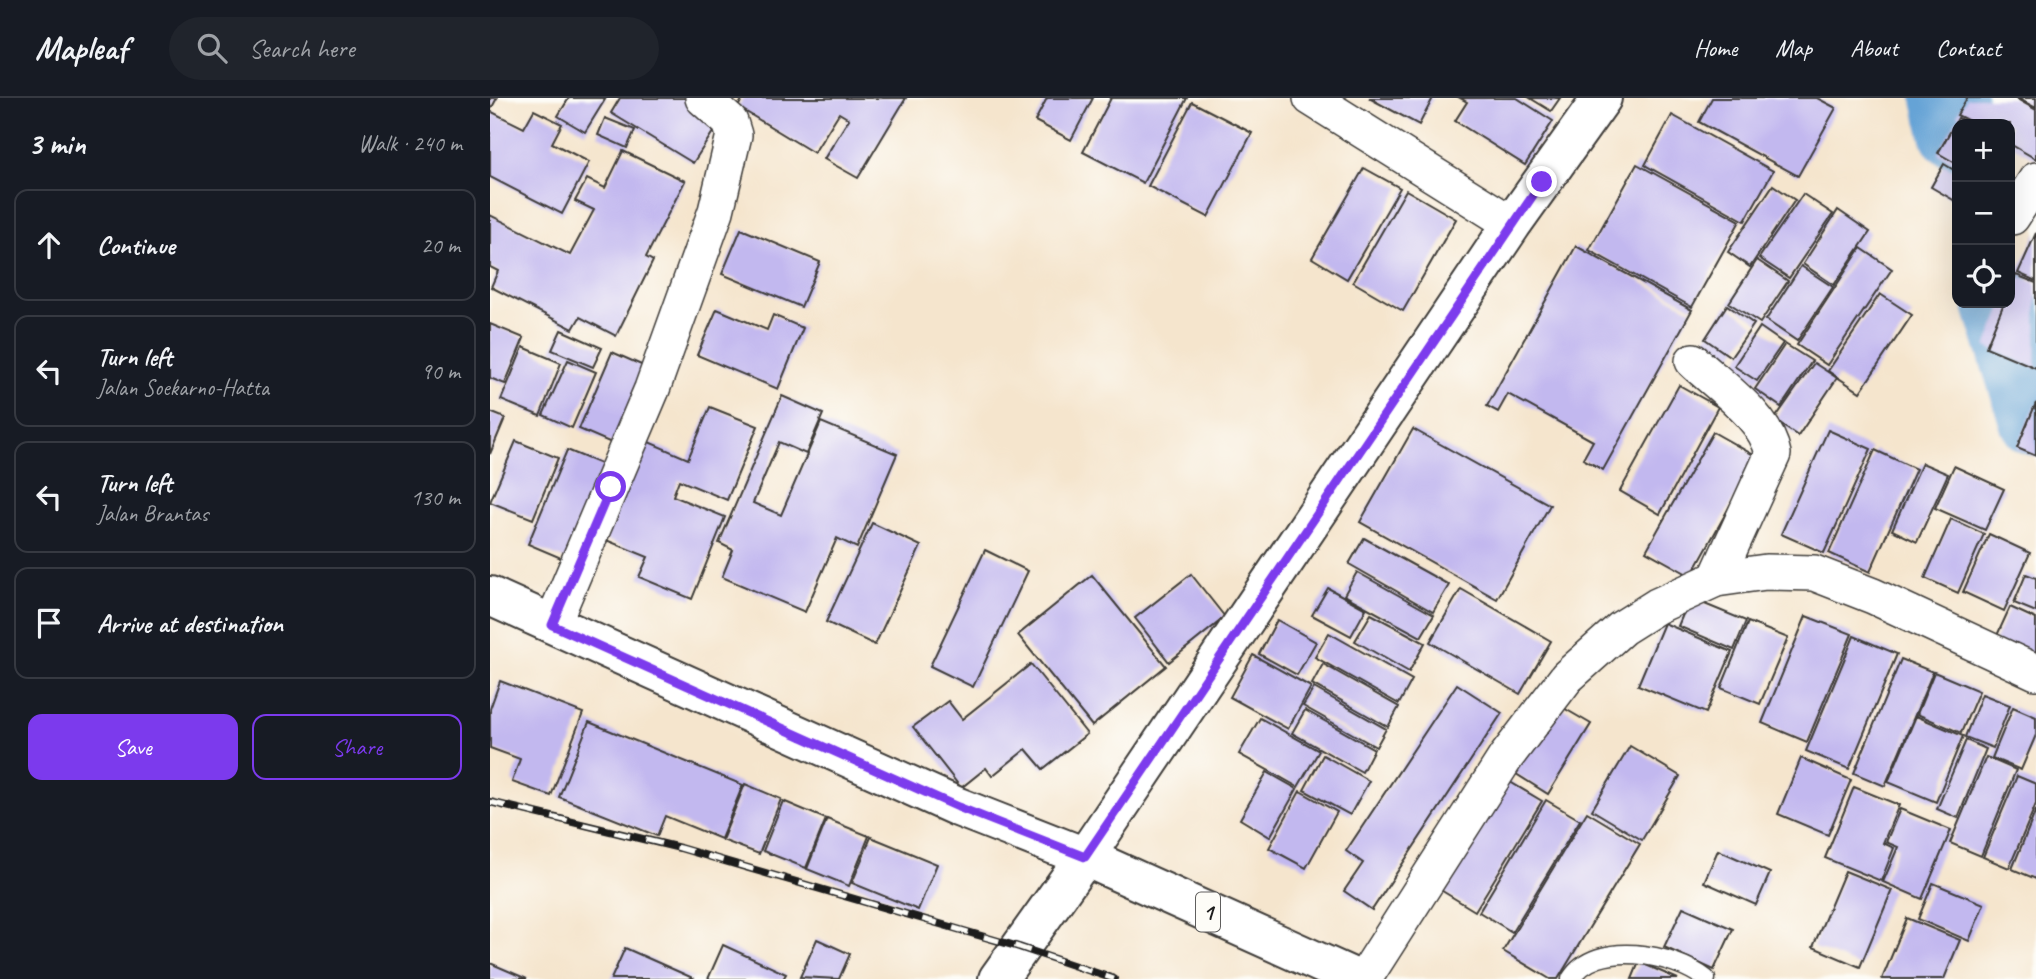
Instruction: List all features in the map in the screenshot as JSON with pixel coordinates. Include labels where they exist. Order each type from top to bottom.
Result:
[{"type":"main road","points":[[998,979],[1085,857],[1512,224],[1602,98]]},
{"type":"main road","points":[[490,596],[958,807],[1085,857]]},
{"type":"main road","name":"1","points":[[1085,857],[1356,979]]},
{"type":"street","points":[[552,625],[652,389],[716,211],[734,135],[730,122],[703,98]]},
{"type":"street","points":[[1311,98],[1512,224]]},
{"type":"street","points":[[2015,212],[2036,180]]},
{"type":"street","points":[[1693,361],[1755,420],[1770,441],[1773,454],[1716,579]]},
{"type":"street","points":[[1364,979],[1506,757],[1567,677],[1622,628],[1657,606],[1716,579],[1766,572],[1814,573],[1873,596],[2036,672]]},
{"type":"lane","points":[[1571,979],[1576,970],[1629,952],[1676,963],[1706,979]]},
{"type":"building","points":[[490,98],[497,98],[490,111]]},
{"type":"building","points":[[569,98],[606,98],[585,132],[558,116]]},
{"type":"building","points":[[620,98],[690,98],[722,118],[693,163],[611,113]]},
{"type":"building","points":[[743,98],[906,98],[858,178],[824,159],[849,119],[839,113],[814,153],[738,107]]},
{"type":"building","points":[[1047,98],[1093,98],[1071,140],[1035,121]]},
{"type":"building","points":[[1111,98],[1187,98],[1143,183],[1083,152]]},
{"type":"building","points":[[1369,98],[1433,98],[1419,125]]},
{"type":"building","points":[[1460,98],[1517,98],[1553,121],[1525,165],[1455,121],[1467,102]]},
{"type":"building","points":[[1530,98],[1560,98],[1551,111]]},
{"type":"building","points":[[1712,98],[1817,98],[1836,108],[1798,176],[1699,122]]},
{"type":"building","points":[[1967,98],[2015,98],[2036,110],[2036,159],[2015,147],[2015,119],[1965,119],[1957,115]]},
{"type":"building","points":[[2017,98],[2036,98],[2036,108]]},
{"type":"building","points":[[1192,102],[1252,133],[1208,217],[1148,186]]},
{"type":"building","points":[[534,110],[562,124],[552,143],[589,162],[562,214],[490,177],[490,111],[524,128]]},
{"type":"building","points":[[1672,115],[1773,171],[1745,221],[1645,165]]},
{"type":"building","points":[[605,118],[635,130],[627,148],[598,135]]},
{"type":"building","points":[[1952,128],[1952,161],[1938,153]]},
{"type":"building","points":[[623,151],[685,181],[646,257],[653,261],[616,336],[580,317],[573,329],[491,287],[498,271],[490,267],[490,215],[570,255],[594,210],[575,201],[587,179],[605,188]]},
{"type":"building","points":[[1637,164],[1740,221],[1692,307],[1589,250]]},
{"type":"building","points":[[1944,164],[1952,169],[1952,199],[1931,187]]},
{"type":"building","points":[[1364,168],[1400,188],[1347,279],[1312,258]]},
{"type":"building","points":[[1773,185],[1795,200],[1750,267],[1728,252]]},
{"type":"building","points":[[1406,190],[1456,219],[1403,311],[1353,282]]},
{"type":"building","points":[[1803,194],[1833,214],[1789,278],[1759,258]]},
{"type":"building","points":[[1838,210],[1870,232],[1834,285],[1803,264]]},
{"type":"building","points":[[741,229],[820,262],[801,307],[722,274]]},
{"type":"building","points":[[2036,233],[2036,281],[2018,273]]},
{"type":"building","points":[[1576,246],[1692,310],[1603,470],[1583,459],[1593,441],[1508,394],[1498,412],[1487,406]]},
{"type":"building","points":[[1861,248],[1892,269],[1827,365],[1797,345]]},
{"type":"building","points":[[1757,260],[1788,281],[1760,323],[1729,303]]},
{"type":"building","points":[[1801,266],[1833,287],[1797,341],[1766,320]]},
{"type":"building","points":[[2016,275],[2036,283],[2036,368],[1986,347],[2002,308],[2015,308]]},
{"type":"building","points":[[1880,294],[1912,315],[1860,392],[1828,371]]},
{"type":"building","points":[[1727,305],[1754,324],[1731,357],[1705,339]]},
{"type":"building","points":[[717,309],[767,330],[773,315],[803,328],[778,389],[697,355]]},
{"type":"building","points":[[490,324],[524,338],[505,384],[490,378]]},
{"type":"building","points":[[1760,327],[1783,343],[1757,381],[1734,366]]},
{"type":"building","points":[[561,330],[602,348],[593,367],[552,350]]},
{"type":"building","points":[[1785,344],[1812,361],[1781,407],[1755,389]]},
{"type":"building","points":[[523,347],[561,363],[540,416],[501,400]]},
{"type":"building","points":[[612,352],[655,371],[623,448],[579,429]]},
{"type":"building","points":[[568,360],[596,372],[572,428],[543,415]]},
{"type":"building","points":[[1814,363],[1837,378],[1798,436],[1774,420]]},
{"type":"building","points":[[1679,385],[1718,407],[1660,514],[1620,491]]},
{"type":"building","points":[[782,396],[823,414],[806,454],[779,442],[753,503],[781,515],[821,422],[897,454],[857,548],[837,538],[805,612],[722,577],[733,550],[719,543]]},
{"type":"building","points":[[2036,403],[2036,456],[2017,448]]},
{"type":"building","points":[[710,407],[758,426],[727,500],[679,480],[673,496],[725,517],[692,599],[639,577],[648,557],[601,538],[635,436],[688,459]]},
{"type":"building","points":[[490,412],[505,418],[490,454]]},
{"type":"building","points":[[1413,429],[1550,505],[1497,599],[1360,522]]},
{"type":"building","points":[[1828,430],[1871,449],[1824,553],[1781,534]]},
{"type":"building","points":[[1713,432],[1757,457],[1691,576],[1646,551]]},
{"type":"building","points":[[516,441],[558,458],[533,519],[490,502]]},
{"type":"building","points":[[567,450],[608,467],[568,561],[528,544]]},
{"type":"building","points":[[1875,450],[1916,469],[1870,572],[1829,553]]},
{"type":"building","points":[[1922,463],[1948,474],[1917,542],[1892,530]]},
{"type":"building","points":[[1954,466],[2004,489],[1985,530],[1935,508]]},
{"type":"building","points":[[1951,519],[1984,534],[1958,593],[1925,578]]},
{"type":"building","points":[[872,523],[921,546],[875,645],[826,622]]},
{"type":"building","points":[[1989,534],[2030,553],[2004,611],[1963,592]]},
{"type":"building","points":[[1364,538],[1449,585],[1433,612],[1349,564]]},
{"type":"building","points":[[985,550],[1028,571],[973,687],[930,666]]},
{"type":"building","points":[[1357,572],[1434,615],[1421,637],[1344,595]]},
{"type":"building","points":[[1191,574],[1225,617],[1169,662],[1135,618]]},
{"type":"building","points":[[2026,574],[2036,578],[2036,612],[2014,603]]},
{"type":"building","points":[[1092,575],[1166,666],[1092,726],[1018,635]]},
{"type":"building","points":[[1328,588],[1366,609],[1351,636],[1312,615]]},
{"type":"building","points":[[1461,589],[1551,641],[1520,694],[1430,642]]},
{"type":"building","points":[[1690,598],[1746,621],[1734,650],[1678,626]]},
{"type":"building","points":[[2010,607],[2036,619],[2036,660],[1994,642]]},
{"type":"building","points":[[1371,614],[1425,643],[1409,672],[1355,641]]},
{"type":"building","points":[[1806,616],[1852,634],[1807,742],[1762,723]]},
{"type":"building","points":[[1277,620],[1316,642],[1297,675],[1259,654]]},
{"type":"building","points":[[1748,622],[1788,638],[1760,704],[1721,688]]},
{"type":"building","points":[[1664,623],[1732,652],[1706,713],[1638,685]]},
{"type":"building","points":[[1329,633],[1412,680],[1399,704],[1315,657]]},
{"type":"building","points":[[1854,636],[1897,654],[1849,769],[1806,751]]},
{"type":"building","points":[[1253,655],[1311,687],[1288,729],[1230,697]]},
{"type":"building","points":[[1901,659],[1933,672],[1885,786],[1854,773]]},
{"type":"building","points":[[1031,664],[1087,734],[1043,769],[1026,749],[992,776],[986,768],[961,788],[913,727],[948,701],[962,719]]},
{"type":"building","points":[[1323,664],[1399,707],[1388,727],[1312,684]]},
{"type":"building","points":[[1934,672],[1979,691],[1961,733],[1917,714]]},
{"type":"building","points":[[500,681],[583,713],[551,796],[512,782],[520,759],[490,748],[490,709]]},
{"type":"building","points":[[1457,684],[1502,713],[1372,910],[1344,891],[1363,863],[1346,851]]},
{"type":"building","points":[[1314,688],[1386,729],[1376,747],[1303,706]]},
{"type":"building","points":[[1982,694],[2010,705],[1993,748],[1965,737]]},
{"type":"building","points":[[1555,703],[1591,724],[1548,794],[1513,772]]},
{"type":"building","points":[[2013,707],[2036,717],[2036,735],[2021,770],[1992,758]]},
{"type":"building","points":[[1305,710],[1374,749],[1362,772],[1292,733]]},
{"type":"building","points":[[1916,716],[1963,736],[1936,802],[1888,782]]},
{"type":"building","points":[[1260,718],[1319,751],[1298,787],[1239,754]]},
{"type":"building","points":[[589,722],[743,785],[721,839],[665,816],[657,836],[559,797]]},
{"type":"building","points":[[1966,740],[1986,749],[1958,818],[1937,809]]},
{"type":"building","points":[[1630,746],[1680,776],[1642,840],[1592,810]]},
{"type":"building","points":[[1323,755],[1369,781],[1350,815],[1304,790]]},
{"type":"building","points":[[1986,757],[2016,770],[1981,856],[1950,843]]},
{"type":"building","points":[[1801,758],[1851,780],[1828,835],[1778,814]]},
{"type":"building","points":[[1267,772],[1297,789],[1270,837],[1240,819]]},
{"type":"building","points":[[1500,776],[1542,801],[1475,911],[1434,886]]},
{"type":"building","points":[[2017,776],[2036,784],[2036,804],[2009,868],[1983,857]]},
{"type":"building","points":[[745,784],[781,799],[759,854],[722,840]]},
{"type":"building","points":[[1854,787],[1899,805],[1883,843],[1894,848],[1881,881],[1825,858]]},
{"type":"building","points":[[1300,791],[1337,812],[1306,868],[1269,848]]},
{"type":"building","points":[[1546,800],[1580,820],[1512,932],[1479,912]]},
{"type":"building","points":[[783,801],[826,819],[806,868],[763,851]]},
{"type":"building","points":[[1900,809],[1951,830],[1922,899],[1883,882],[1898,847],[1886,842]]},
{"type":"building","points":[[2036,810],[2036,879],[2012,869]]},
{"type":"building","points":[[1587,812],[1640,844],[1558,979],[1550,979],[1503,951]]},
{"type":"building","points":[[827,819],[869,836],[849,886],[807,869]]},
{"type":"building","points":[[871,837],[937,864],[918,910],[852,883]]},
{"type":"building","points":[[1718,850],[1770,873],[1756,905],[1704,882]]},
{"type":"building","points":[[1845,871],[1892,890],[1860,967],[1813,947]]},
{"type":"building","points":[[1933,883],[1984,904],[1969,941],[1918,919]]},
{"type":"building","points":[[1683,907],[1733,929],[1714,970],[1664,947]]},
{"type":"building","points":[[1907,918],[1960,940],[1944,979],[1882,979]]},
{"type":"building","points":[[817,939],[850,954],[839,979],[800,977]]},
{"type":"building","points":[[723,945],[786,974],[783,979],[708,979]]},
{"type":"building","points":[[625,948],[695,979],[611,979]]},
{"type":"building","points":[[1639,962],[1678,979],[1632,979]]},
{"type":"building","points":[[490,963],[527,979],[490,979]]},
{"type":"waterway","points":[[1949,98],[1954,119]]},
{"type":"waterway","points":[[2002,308],[2036,419]]},
{"type":"railway","points":[[490,802],[680,848],[1019,947],[1114,979]]},
{"type":"route","points":[[611,487],[552,625],[958,807],[1085,857],[1542,182]]}]
